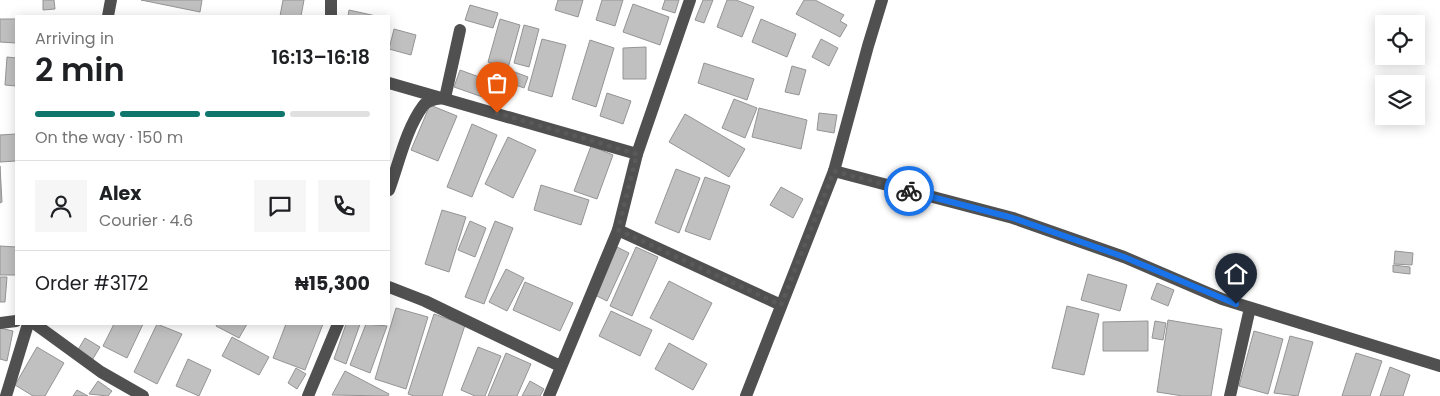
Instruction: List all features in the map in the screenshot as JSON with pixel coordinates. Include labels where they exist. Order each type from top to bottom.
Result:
[{"type":"street","points":[[108,15],[111,0]]},
{"type":"street","points":[[331,0],[331,15]]},
{"type":"street","points":[[549,396],[618,230],[637,154],[690,0]]},
{"type":"street","points":[[746,396],[834,171],[882,0]]},
{"type":"street","points":[[445,98],[460,30]]},
{"type":"street","points":[[390,83],[637,154]]},
{"type":"street","points":[[390,187],[412,128],[423,105],[431,100],[445,98]]},
{"type":"street","points":[[834,171],[1013,218],[1124,257],[1222,299],[1440,366]]},
{"type":"street","points":[[618,230],[781,305]]},
{"type":"street","points":[[390,287],[425,301],[560,366]]},
{"type":"street","points":[[1230,396],[1250,308]]},
{"type":"street","points":[[0,323],[15,321]]},
{"type":"street","points":[[6,396],[28,325]]},
{"type":"street","points":[[36,325],[101,372],[143,396]]},
{"type":"street","points":[[308,396],[338,325]]},
{"type":"building","points":[[43,0],[54,0],[55,9],[43,10]]},
{"type":"building","points":[[141,0],[202,0],[200,12]]},
{"type":"building","points":[[283,0],[304,0],[301,15],[280,15]]},
{"type":"building","points":[[558,0],[583,0],[578,17],[555,10]]},
{"type":"building","points":[[602,0],[623,0],[615,26],[596,20]]},
{"type":"building","points":[[665,0],[679,0],[675,13],[662,9]]},
{"type":"building","points":[[703,0],[713,0],[704,23],[695,20]]},
{"type":"building","points":[[727,0],[736,0],[754,7],[742,37],[717,27]]},
{"type":"building","points":[[804,0],[815,0],[844,15],[840,21],[847,25],[840,37],[796,14]]},
{"type":"building","points":[[633,4],[669,17],[660,45],[623,32]]},
{"type":"building","points":[[470,5],[498,13],[493,28],[465,20]]},
{"type":"building","points":[[349,10],[372,15],[348,15]]},
{"type":"building","points":[[0,19],[15,19],[15,43],[0,42]]},
{"type":"building","points":[[500,19],[520,25],[508,68],[488,62]]},
{"type":"building","points":[[761,19],[796,34],[787,57],[752,42]]},
{"type":"building","points":[[524,25],[539,29],[529,67],[514,63]]},
{"type":"building","points":[[394,29],[416,35],[411,55],[390,49]]},
{"type":"building","points":[[542,39],[566,45],[552,97],[528,90]]},
{"type":"building","points":[[821,39],[838,48],[829,66],[812,57]]},
{"type":"building","points":[[590,40],[614,48],[596,107],[572,99]]},
{"type":"building","points":[[646,47],[646,79],[623,79],[623,48]]},
{"type":"building","points":[[7,57],[15,58],[15,86],[5,85]]},
{"type":"building","points":[[704,63],[754,79],[747,100],[698,83]]},
{"type":"building","points":[[792,66],[806,70],[799,95],[785,92]]},
{"type":"building","points":[[485,69],[500,74],[491,100],[454,87],[460,70],[482,78]]},
{"type":"building","points":[[512,71],[528,77],[524,88],[508,82]]},
{"type":"building","points":[[607,93],[631,101],[623,124],[600,116]]},
{"type":"building","points":[[734,99],[757,108],[745,138],[722,128]]},
{"type":"building","points":[[430,105],[457,116],[438,161],[411,150]]},
{"type":"building","points":[[759,108],[807,120],[801,149],[752,137]]},
{"type":"building","points":[[819,113],[837,115],[834,133],[817,130]]},
{"type":"building","points":[[685,114],[745,149],[729,177],[669,142]]},
{"type":"building","points":[[472,124],[497,135],[472,197],[447,187]]},
{"type":"building","points":[[15,134],[15,161],[0,162],[0,135]]},
{"type":"building","points":[[508,137],[536,150],[513,198],[485,184]]},
{"type":"building","points":[[591,146],[613,155],[597,199],[574,191]]},
{"type":"building","points":[[0,166],[2,202],[0,203]]},
{"type":"building","points":[[676,169],[700,178],[679,233],[655,223]]},
{"type":"building","points":[[705,177],[730,186],[710,240],[685,231]]},
{"type":"building","points":[[541,185],[589,200],[581,225],[534,210]]},
{"type":"building","points":[[781,187],[803,199],[793,218],[770,205]]},
{"type":"building","points":[[442,210],[466,217],[449,272],[425,264]]},
{"type":"building","points":[[470,221],[486,228],[475,257],[458,250]]},
{"type":"building","points":[[495,221],[513,228],[484,304],[465,297]]},
{"type":"building","points":[[0,246],[15,247],[15,275],[0,275]]},
{"type":"building","points":[[617,247],[629,253],[607,301],[595,295]]},
{"type":"building","points":[[636,247],[658,257],[632,316],[610,306]]},
{"type":"building","points":[[1395,251],[1413,253],[1412,265],[1394,264]]},
{"type":"building","points":[[1393,265],[1410,267],[1410,274],[1393,272]]},
{"type":"building","points":[[506,269],[524,278],[507,311],[489,302]]},
{"type":"building","points":[[1088,274],[1127,285],[1120,311],[1081,300]]},
{"type":"building","points":[[0,277],[7,277],[5,302],[0,302]]},
{"type":"building","points":[[669,281],[712,303],[693,340],[650,318]]},
{"type":"building","points":[[525,282],[573,303],[560,331],[513,310]]},
{"type":"building","points":[[1157,283],[1174,290],[1168,306],[1151,299]]},
{"type":"building","points":[[1067,306],[1099,314],[1084,375],[1052,368]]},
{"type":"building","points":[[396,308],[428,317],[406,389],[375,379]]},
{"type":"building","points":[[611,311],[652,330],[640,356],[599,336]]},
{"type":"building","points":[[434,314],[465,325],[442,396],[414,396],[408,394]]},
{"type":"building","points":[[1168,320],[1222,329],[1211,396],[1183,396],[1157,392]]},
{"type":"building","points":[[1148,321],[1148,351],[1103,351],[1103,322]]},
{"type":"building","points":[[1155,321],[1166,323],[1163,340],[1152,338]]},
{"type":"building","points":[[114,325],[143,325],[127,358],[103,346]]},
{"type":"building","points":[[157,325],[182,334],[157,384],[134,372]]},
{"type":"building","points":[[216,325],[246,325],[239,338]]},
{"type":"building","points":[[286,325],[323,325],[305,370],[273,358]]},
{"type":"building","points":[[346,325],[360,325],[346,364],[334,359]]},
{"type":"building","points":[[366,325],[387,326],[370,373],[350,365]]},
{"type":"building","points":[[0,328],[13,331],[7,361],[0,359]]},
{"type":"building","points":[[1254,331],[1283,339],[1268,394],[1239,386]]},
{"type":"building","points":[[1290,336],[1313,342],[1298,396],[1274,393]]},
{"type":"building","points":[[232,337],[269,357],[259,375],[222,356]]},
{"type":"building","points":[[85,338],[100,347],[91,362],[76,353]]},
{"type":"building","points":[[669,343],[707,364],[693,390],[655,369]]},
{"type":"building","points":[[37,347],[64,363],[45,396],[33,396],[15,385]]},
{"type":"building","points":[[478,347],[501,356],[485,396],[475,396],[461,390]]},
{"type":"building","points":[[506,353],[531,364],[517,396],[488,396]]},
{"type":"building","points":[[1356,353],[1382,361],[1370,396],[1342,396]]},
{"type":"building","points":[[188,359],[211,370],[199,396],[176,386]]},
{"type":"building","points":[[1390,367],[1410,375],[1403,396],[1380,396]]},
{"type":"building","points":[[296,368],[306,374],[297,389],[288,383]]},
{"type":"building","points":[[345,371],[389,394],[388,396],[332,395]]},
{"type":"building","points":[[98,381],[112,391],[108,396],[89,394]]},
{"type":"building","points":[[530,381],[544,389],[540,396],[522,396]]},
{"type":"building","points":[[77,390],[88,396],[73,396]]},
{"type":"way so far","points":[[497,113],[637,154],[618,230],[781,305],[834,171],[909,191]]},
{"type":"route","points":[[909,191],[1013,218],[1124,257],[1236,304]]}]
